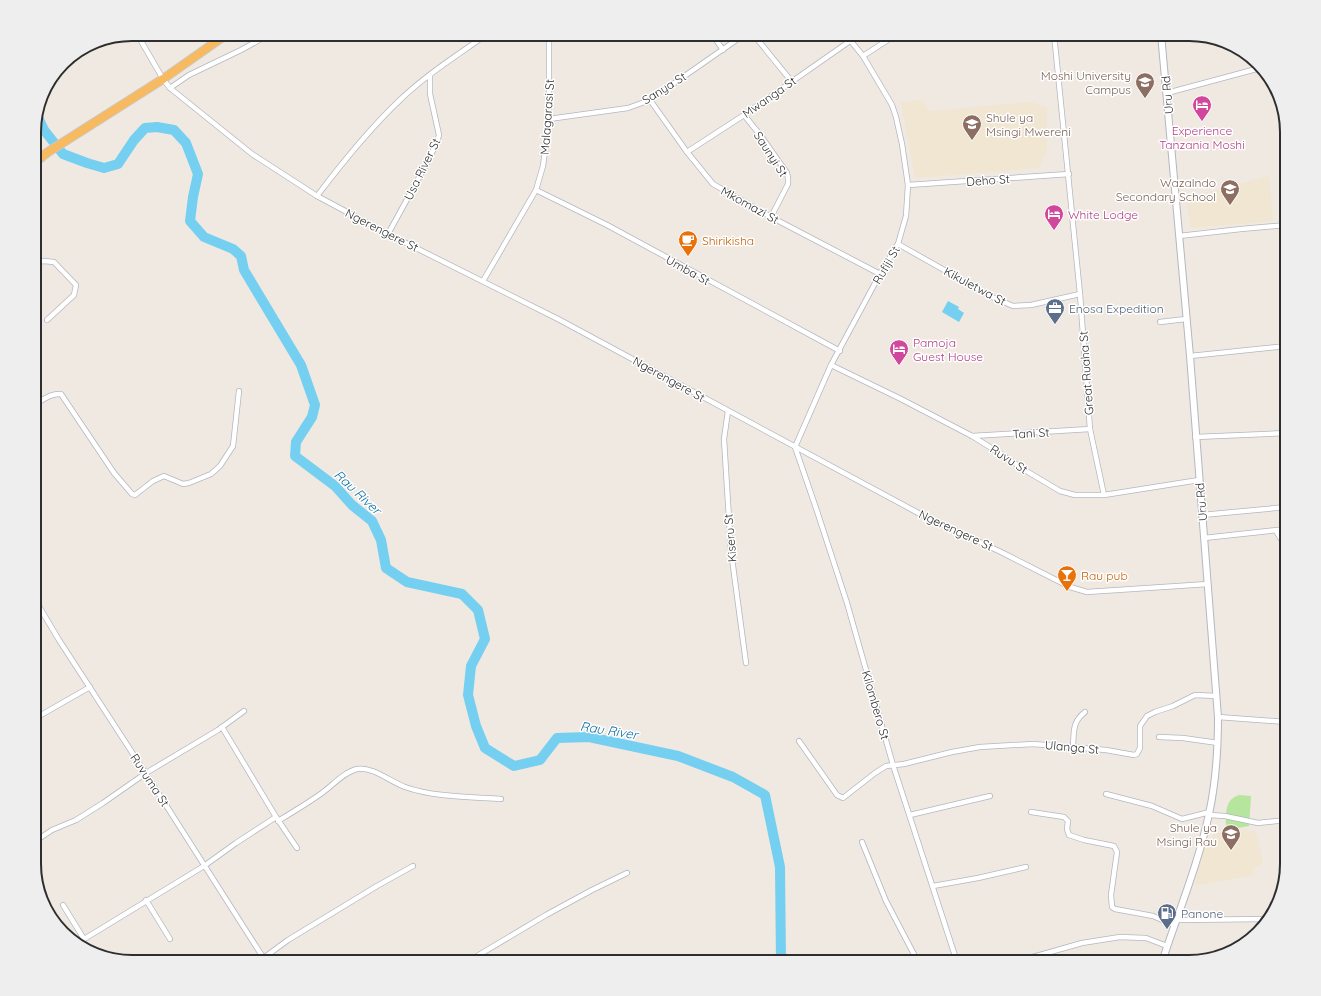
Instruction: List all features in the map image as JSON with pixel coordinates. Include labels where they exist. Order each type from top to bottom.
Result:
[{"type":"highway","points":[[41,158],[163,79],[217,41]]},
{"type":"street","name":"Ngerengere St","points":[[141,41],[163,79],[170,88],[252,154],[317,196],[388,234],[558,319],[728,412],[922,515],[1001,552],[1070,587],[1087,592],[1208,584]]},
{"type":"street","points":[[170,88],[189,75],[257,41]]},
{"type":"street","points":[[317,196],[386,114],[402,98],[430,75],[477,41]]},
{"type":"street","name":"Malagarasi St","points":[[483,281],[536,190],[543,166],[549,119],[548,41]]},
{"type":"street","points":[[717,41],[723,50]]},
{"type":"street","name":"Sanya St","points":[[549,119],[628,108],[650,100],[735,41]]},
{"type":"street","points":[[759,41],[792,82]]},
{"type":"street","name":"Mwanga St","points":[[687,152],[744,115],[850,41]]},
{"type":"street","name":"Rufiji St","points":[[795,448],[831,365],[840,351],[880,274],[898,244],[906,216],[908,185],[902,144],[894,111],[892,105],[863,56],[850,41]]},
{"type":"street","points":[[863,56],[886,41]]},
{"type":"street","name":"Great Ruaha St","points":[[1055,41],[1080,294],[1090,429],[1104,495]]},
{"type":"street","name":"Uru Rd","points":[[1162,41],[1190,356],[1195,437],[1218,717],[1218,754],[1209,814],[1191,880],[1164,955]]},
{"type":"street","points":[[1167,93],[1254,69]]},
{"type":"street","name":"Usa River St","points":[[388,234],[427,163],[439,135],[430,94],[430,75]]},
{"type":"street","name":"Mkomazi St","points":[[650,100],[687,152],[713,184],[771,217],[880,274]]},
{"type":"street","name":"Saunyi St","points":[[744,115],[787,173],[788,184],[771,217]]},
{"type":"street","name":"Deho St","points":[[908,185],[1069,174]]},
{"type":"street","name":"Umba St","points":[[536,190],[607,225],[840,351]]},
{"type":"street","points":[[1179,236],[1241,228],[1280,225]]},
{"type":"street","name":"Kikuletwa St","points":[[898,244],[992,297],[1013,306],[1031,305],[1080,294]]},
{"type":"street","points":[[41,261],[54,262],[76,285],[74,295],[47,320]]},
{"type":"street","points":[[1160,322],[1186,319]]},
{"type":"street","points":[[1190,356],[1280,347]]},
{"type":"street","name":"Ruvu St","points":[[831,365],[972,436],[1060,491],[1075,495],[1104,495],[1199,480]]},
{"type":"street","points":[[41,401],[50,395],[57,393],[61,394],[114,473],[132,494],[135,495],[153,481],[164,476],[183,484],[189,483],[202,479],[211,474],[220,466],[233,446],[239,391]]},
{"type":"street","name":"Kiseru St","points":[[728,412],[724,439],[730,551],[746,663]]},
{"type":"street","name":"Tani St","points":[[972,436],[1090,429]]},
{"type":"street","points":[[1195,437],[1280,433]]},
{"type":"street","name":"Kilombero St","points":[[795,448],[847,602],[893,765],[955,955]]},
{"type":"street","points":[[1202,515],[1280,508]]},
{"type":"street","points":[[1204,538],[1280,530]]},
{"type":"street","points":[[1276,531],[1280,538]]},
{"type":"street","name":"Ruvuma St","points":[[41,610],[262,955]]},
{"type":"street","points":[[41,715],[90,687]]},
{"type":"street","name":"Ulanga St","points":[[799,741],[837,796],[844,798],[881,769],[952,752],[997,745],[1033,744],[1111,750],[1134,755],[1138,754],[1140,748],[1140,726],[1147,716],[1174,706],[1195,695],[1217,696]]},
{"type":"street","points":[[41,837],[52,830],[76,820],[104,803],[146,773],[222,727],[244,711]]},
{"type":"street","points":[[1073,747],[1075,723],[1079,716],[1085,712]]},
{"type":"street","points":[[1218,717],[1280,721]]},
{"type":"street","points":[[222,727],[277,819],[297,848]]},
{"type":"street","points":[[1159,737],[1183,738],[1218,743]]},
{"type":"street","points":[[63,905],[84,939],[204,866],[236,843],[323,792],[350,772],[363,768],[405,787],[426,792],[451,796],[501,799]]},
{"type":"street","points":[[1106,794],[1152,806],[1182,819],[1209,814],[1258,823],[1280,821]]},
{"type":"street","points":[[910,815],[990,796]]},
{"type":"street","points":[[1031,812],[1064,816],[1068,821],[1067,828],[1069,835],[1084,840],[1111,845],[1116,848],[1118,852],[1111,899],[1113,908],[1175,922],[1261,919]]},
{"type":"street","points":[[862,842],[886,901],[914,955]]},
{"type":"street","points":[[271,955],[288,940],[412,866]]},
{"type":"street","points":[[933,886],[978,878],[1026,866]]},
{"type":"street","points":[[479,955],[546,915],[627,873]]},
{"type":"street","points":[[146,900],[170,939]]},
{"type":"street","points":[[1045,955],[1082,943],[1120,937],[1146,938],[1167,946]]},
{"type":"shaded area","points":[[922,100],[929,111],[1031,102],[1047,108],[1047,149],[1039,168],[915,178],[901,102]]},
{"type":"shaded area","name":"Wazalndo Secondary School","points":[[1269,176],[1273,221],[1191,228],[1186,198]]},
{"type":"shaded area","points":[[1247,829],[1248,832],[1255,830],[1263,863],[1253,869],[1253,875],[1195,885],[1205,842],[1212,843],[1213,834]]},
{"type":"green space","points":[[1239,795],[1251,796],[1249,826],[1227,830],[1226,811],[1228,804],[1234,797]]},
{"type":"water","points":[[948,301],[959,307],[958,309],[964,313],[959,322],[942,312]]},
{"type":"waterway","name":"Rau River","points":[[41,124],[44,130],[63,154],[104,168],[118,164],[134,140],[145,128],[157,127],[174,130],[186,143],[198,174],[190,221],[204,237],[233,249],[241,256],[244,270],[301,365],[315,405],[312,417],[296,442],[295,456],[335,486],[352,505],[372,521],[381,540],[386,568],[407,582],[462,594],[478,610],[485,639],[471,666],[468,695],[476,726],[485,748],[514,766],[540,760],[557,738],[589,737],[678,756],[733,777],[765,795],[780,867],[781,955]]},
{"type":"place","name":"Moshi University Campus","points":[[1145,99]]},
{"type":"place","name":"Experience Tanzania Moshi","points":[[1202,122]]},
{"type":"place","name":"Shule ya Msingi Mwereni","points":[[972,141]]},
{"type":"place","name":"Wazalndo Secondary School","points":[[1230,206]]},
{"type":"place","name":"White Lodge","points":[[1054,231]]},
{"type":"place","name":"Shirikisha","points":[[688,257]]},
{"type":"place","name":"Enosa Expedition","points":[[1055,325]]},
{"type":"place","name":"Pamoja Guest House","points":[[899,366]]},
{"type":"place","name":"Rau pub","points":[[1067,592]]},
{"type":"place","name":"Shule ya Msingi Rau","points":[[1231,851]]},
{"type":"place","name":"Panone","points":[[1167,930]]}]
